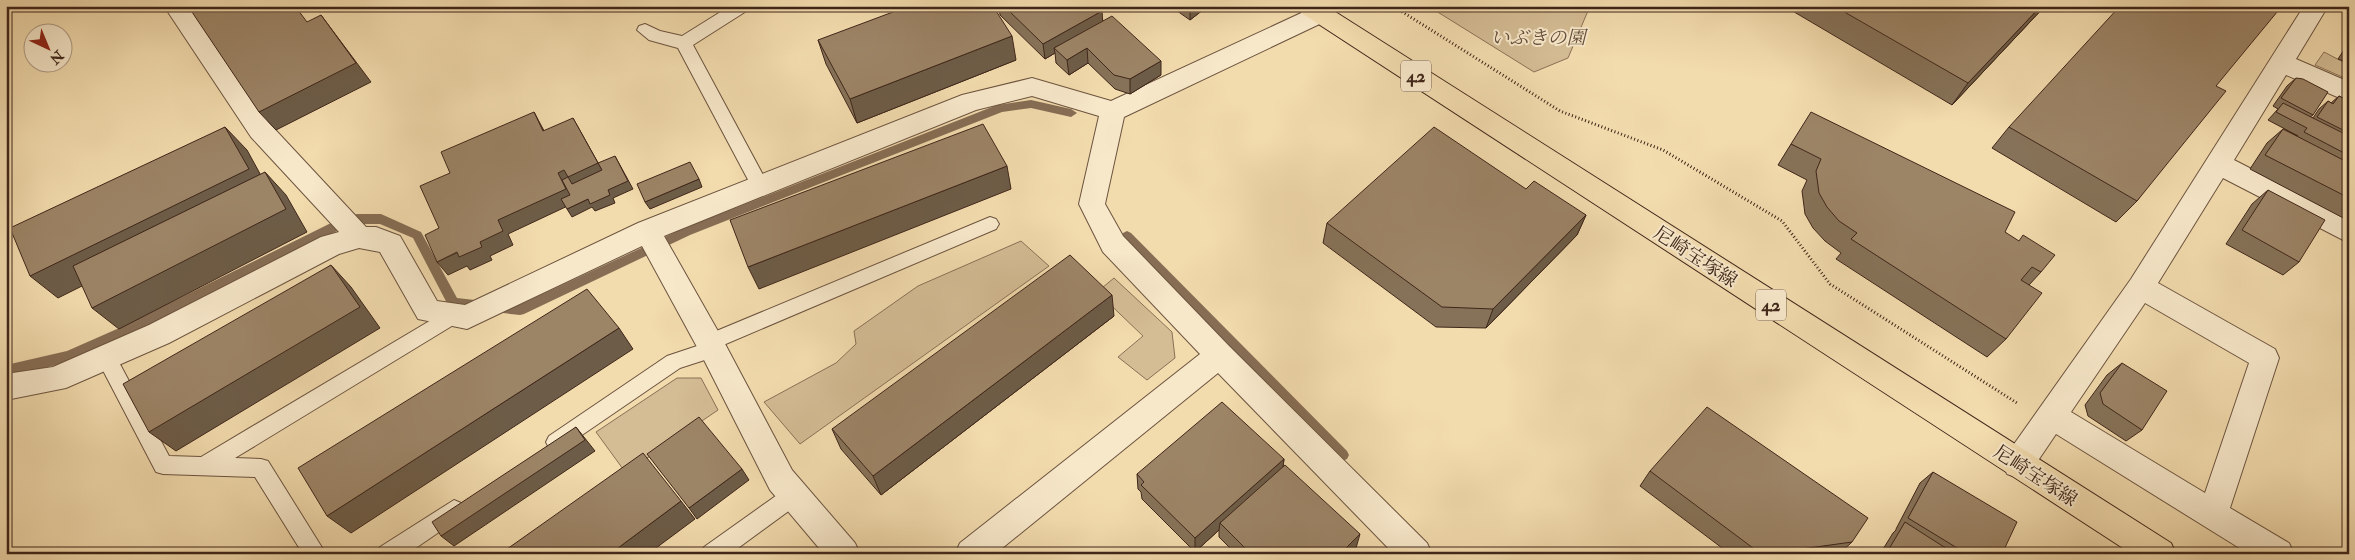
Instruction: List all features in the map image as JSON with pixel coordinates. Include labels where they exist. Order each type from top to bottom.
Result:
[{"type":"main road","name":"尼崎宝塚線","points":[[1314,10],[2160,554]]},
{"type":"street","points":[[176,6],[260,130],[344,218],[359,237]]},
{"type":"street","points":[[2018,464],[2140,287],[2219,164],[2316,6]]},
{"type":"street","points":[[6,387],[56,379],[159,334],[331,245],[359,237],[376,238],[390,244],[428,311],[467,317],[646,231],[971,102],[1032,87],[1113,111],[1314,10]]},
{"type":"street","points":[[2280,62],[2349,93]]},
{"type":"street","points":[[1113,111],[1092,204],[1114,244],[1219,355],[1416,554]]},
{"type":"street","points":[[2219,164],[2349,232]]},
{"type":"street","points":[[646,231],[711,346],[781,480],[844,554]]},
{"type":"street","points":[[2140,287],[2265,358],[2213,513]]},
{"type":"street","points":[[971,554],[1219,355]]},
{"type":"street","points":[[2050,416],[2278,554]]},
{"type":"lane","points":[[645,30],[655,36],[684,42],[742,6]]},
{"type":"lane","points":[[684,42],[760,186]]},
{"type":"lane","points":[[543,450],[674,362],[990,224]]},
{"type":"lane","points":[[204,466],[453,315]]},
{"type":"lane","points":[[106,357],[163,464],[261,468],[315,554]]},
{"type":"lane","points":[[712,554],[794,495]]},
{"type":"lane","points":[[388,554],[470,499]]},
{"type":"path","points":[[1393,6],[1560,111],[1663,150],[1782,221],[1830,284],[2021,406],[2050,416]]},
{"type":"green space","name":"いぶきの園","points":[[1428,6],[1590,6],[1568,58],[1534,72]]},
{"type":"green space","points":[[2324,52],[2349,65],[2349,80],[2315,65]]},
{"type":"green space","points":[[1021,241],[1049,266],[800,444],[764,402],[836,363],[856,344],[854,331],[918,286]]},
{"type":"green space","points":[[1114,278],[1172,332],[1175,358],[1147,380],[1118,357],[1143,336],[1097,292]]},
{"type":"green space","points":[[677,378],[701,378],[718,410],[649,457],[623,469],[596,432]]},
{"type":"building","points":[[204,6],[295,6],[307,22],[321,15],[356,63],[259,112],[192,12]]},
{"type":"building","points":[[909,6],[993,6],[1012,36],[850,99],[818,40]]},
{"type":"building","points":[[1004,6],[1098,6],[1102,11],[1043,44]]},
{"type":"building","points":[[1834,6],[2041,6],[1968,83]]},
{"type":"building","points":[[2120,6],[2282,6],[2216,86],[2226,91],[2137,201],[2009,127]]},
{"type":"building","points":[[1112,16],[1161,61],[1130,79],[1114,75],[1087,48],[1067,60],[1054,48]]},
{"type":"building","points":[[2296,78],[2303,79],[2328,92],[2313,115],[2281,98]]},
{"type":"building","points":[[2339,96],[2349,101],[2349,133],[2317,117],[2328,101],[2333,104]]},
{"type":"building","points":[[2283,103],[2349,136],[2349,154],[2304,132],[2307,128],[2276,112]]},
{"type":"building","points":[[534,112],[543,131],[573,118],[598,163],[568,177],[564,170],[558,173],[566,189],[498,220],[503,231],[480,242],[482,247],[459,257],[457,252],[437,262],[425,235],[439,228],[420,186],[450,173],[441,152]]},
{"type":"building","points":[[1811,112],[2015,212],[2005,232],[2019,241],[2023,235],[2055,255],[2041,272],[2032,267],[2021,280],[2042,293],[2006,339],[1851,239],[1857,233],[1839,221],[1827,207],[1819,193],[1816,171],[1821,159],[1791,144]]},
{"type":"building","points":[[983,124],[1007,166],[748,267],[730,220]]},
{"type":"building","points":[[225,127],[249,169],[30,276],[10,228]]},
{"type":"building","points":[[1434,127],[1526,189],[1534,181],[1586,215],[1493,309],[1442,307],[1327,223]]},
{"type":"building","points":[[2283,129],[2349,163],[2349,198],[2265,155]]},
{"type":"building","points":[[615,156],[628,181],[608,190],[610,195],[590,204],[588,199],[567,209],[561,199],[570,195],[562,180],[568,177],[572,184],[602,170],[598,163]]},
{"type":"building","points":[[690,162],[699,179],[645,202],[637,184]]},
{"type":"building","points":[[265,172],[286,209],[92,308],[73,266]]},
{"type":"building","points":[[2268,190],[2325,220],[2299,262],[2242,230]]},
{"type":"building","points":[[1070,255],[1112,295],[873,476],[832,429]]},
{"type":"building","points":[[331,265],[360,307],[149,432],[123,384]]},
{"type":"building","points":[[587,289],[619,328],[327,516],[298,468]]},
{"type":"building","points":[[2122,363],[2167,391],[2142,430],[2103,404],[2100,393]]},
{"type":"building","points":[[1222,402],[1284,459],[1195,538],[1141,485],[1144,482],[1137,474]]},
{"type":"building","points":[[1707,407],[1868,518],[1852,542],[1787,551],[1785,554],[1761,554],[1650,471]]},
{"type":"building","points":[[699,417],[742,469],[689,508],[647,454]]},
{"type":"building","points":[[576,427],[585,440],[441,536],[432,522]]},
{"type":"building","points":[[643,453],[681,501],[610,554],[500,554]]},
{"type":"building","points":[[1285,465],[1360,534],[1340,554],[1239,554],[1245,548],[1220,523]]},
{"type":"building","points":[[1933,472],[2017,522],[2002,554],[1967,554],[1908,518]]},
{"type":"building","points":[[1905,522],[1955,554],[1886,554]]},
{"type":"waterway","points":[[6,371],[69,356],[122,333],[335,226],[357,219],[381,219],[417,235],[453,303],[520,310],[686,232],[1001,108],[1031,104],[1071,113]]},
{"type":"waterway","points":[[1127,236],[1342,455]]}]
